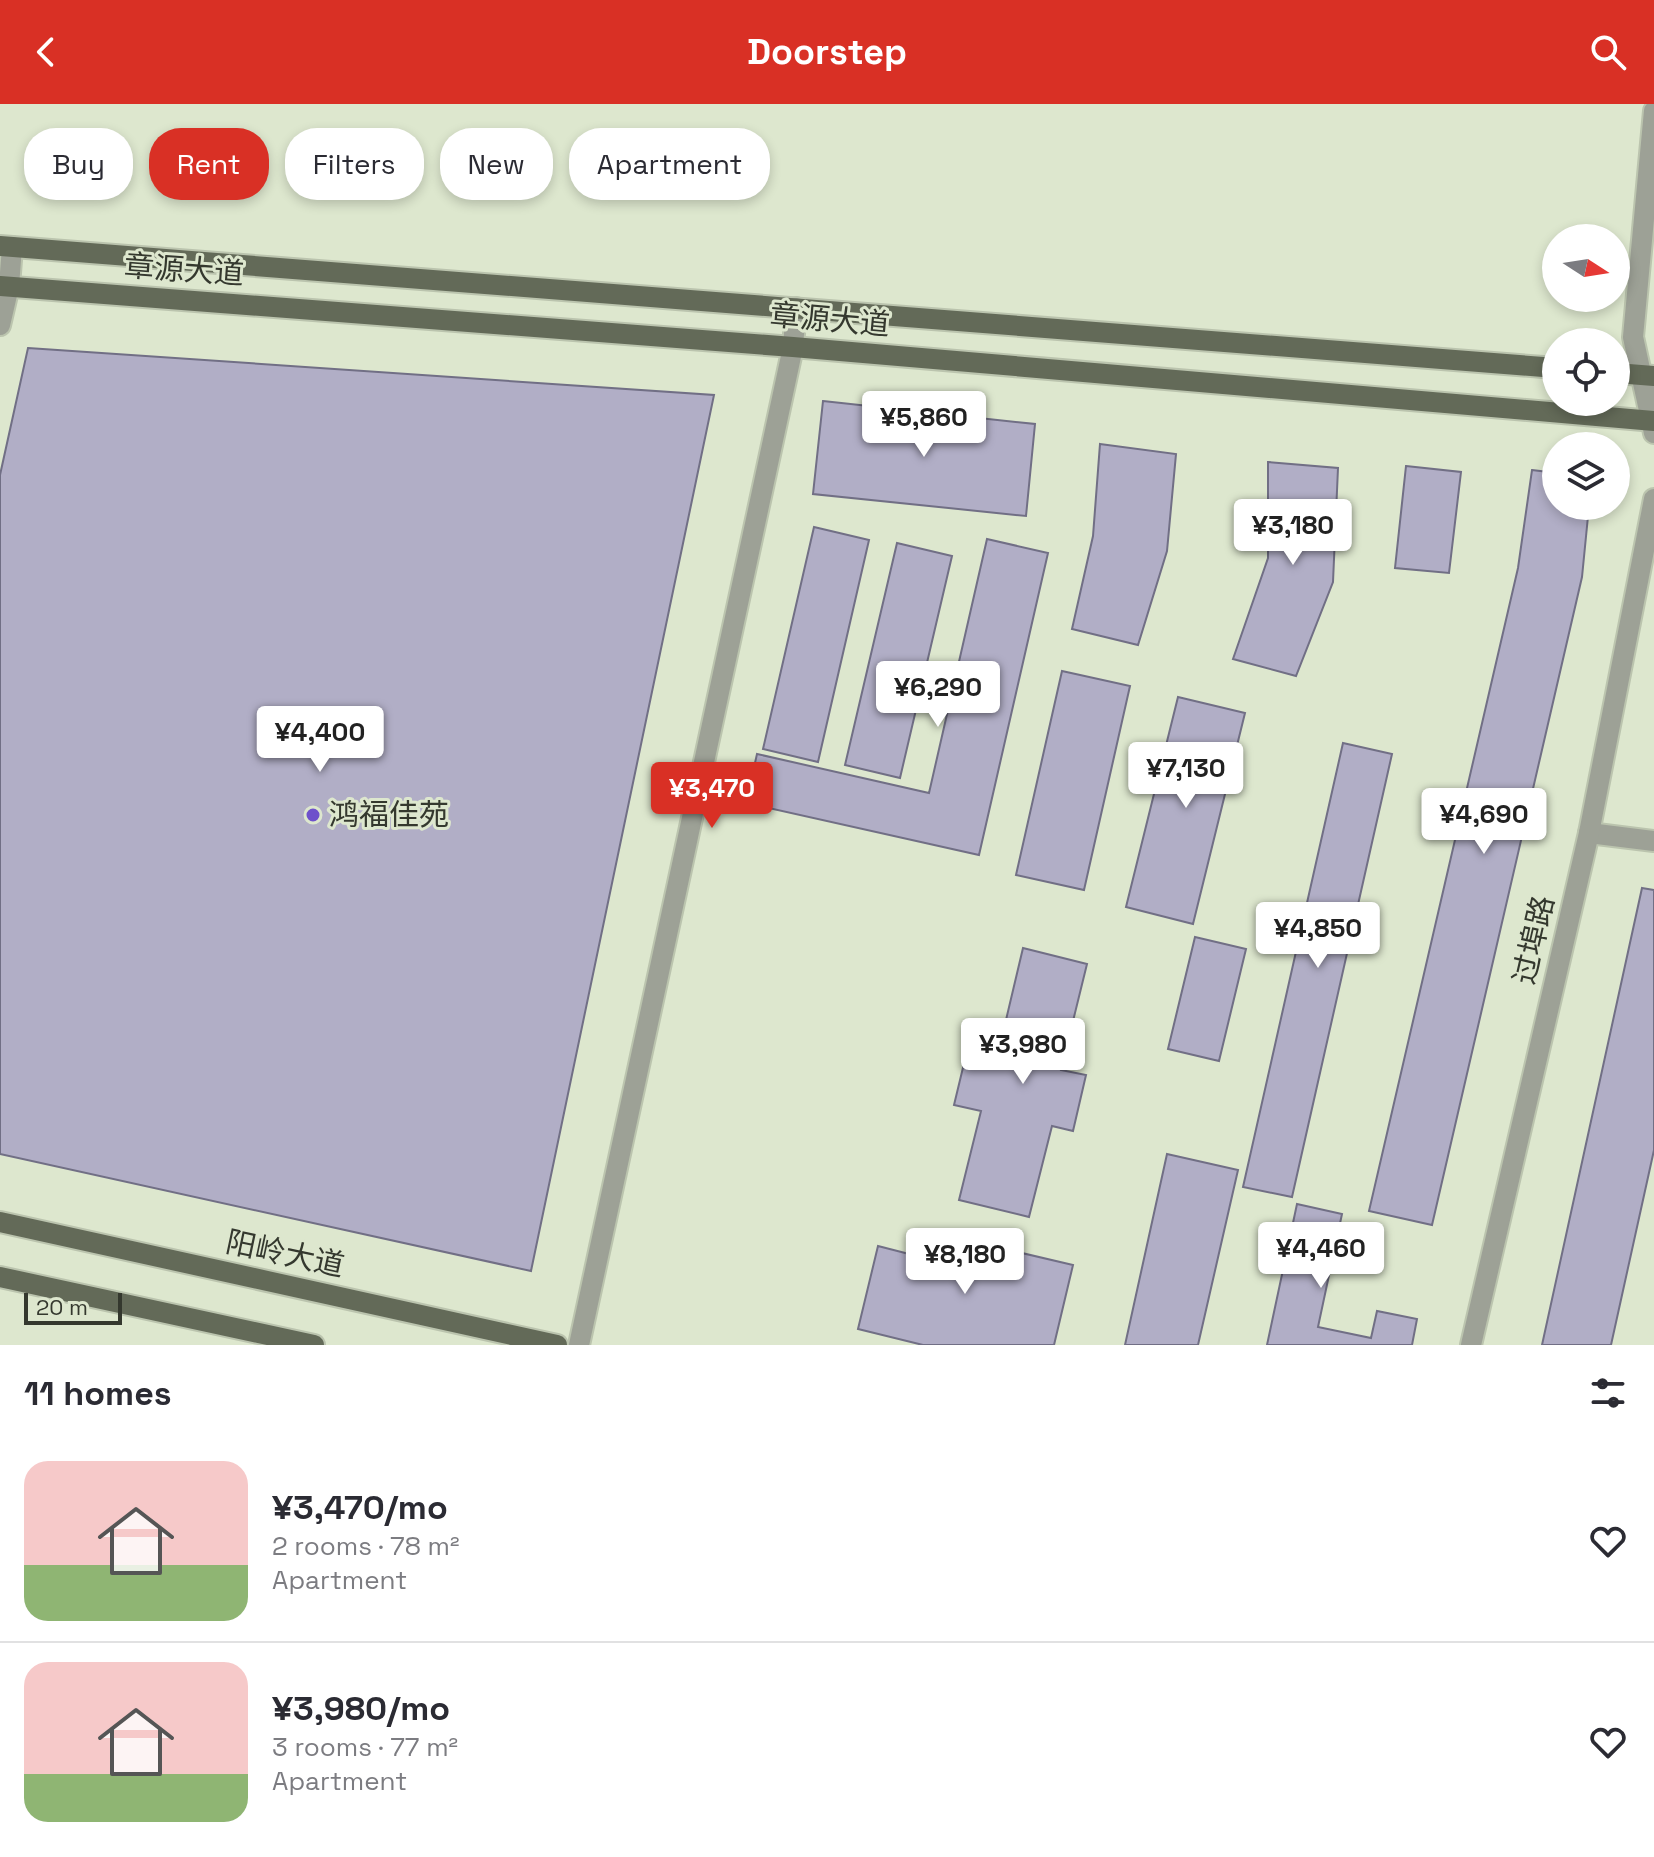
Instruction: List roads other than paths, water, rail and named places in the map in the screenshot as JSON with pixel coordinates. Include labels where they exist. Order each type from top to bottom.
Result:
[{"type":"main road","name":"章源大道","points":[[6,246],[1542,367]]},
{"type":"main road","name":"章源大道","points":[[4,286],[793,347],[1653,425]]},
{"type":"main road","name":"阳岭大道","points":[[0,1222],[557,1345]]},
{"type":"main road","points":[[0,1277],[314,1345]]},
{"type":"street","points":[[1653,425],[1647,375],[1633,337],[1654,111]]},
{"type":"street","points":[[0,325],[6,246]]},
{"type":"street","points":[[579,1345],[793,347],[796,308]]},
{"type":"street","name":"过埠路","points":[[1471,1345],[1589,833],[1654,499]]},
{"type":"street","points":[[1589,833],[1654,841]]},
{"type":"place","name":"鸿福佳苑","points":[[313,815]]}]
